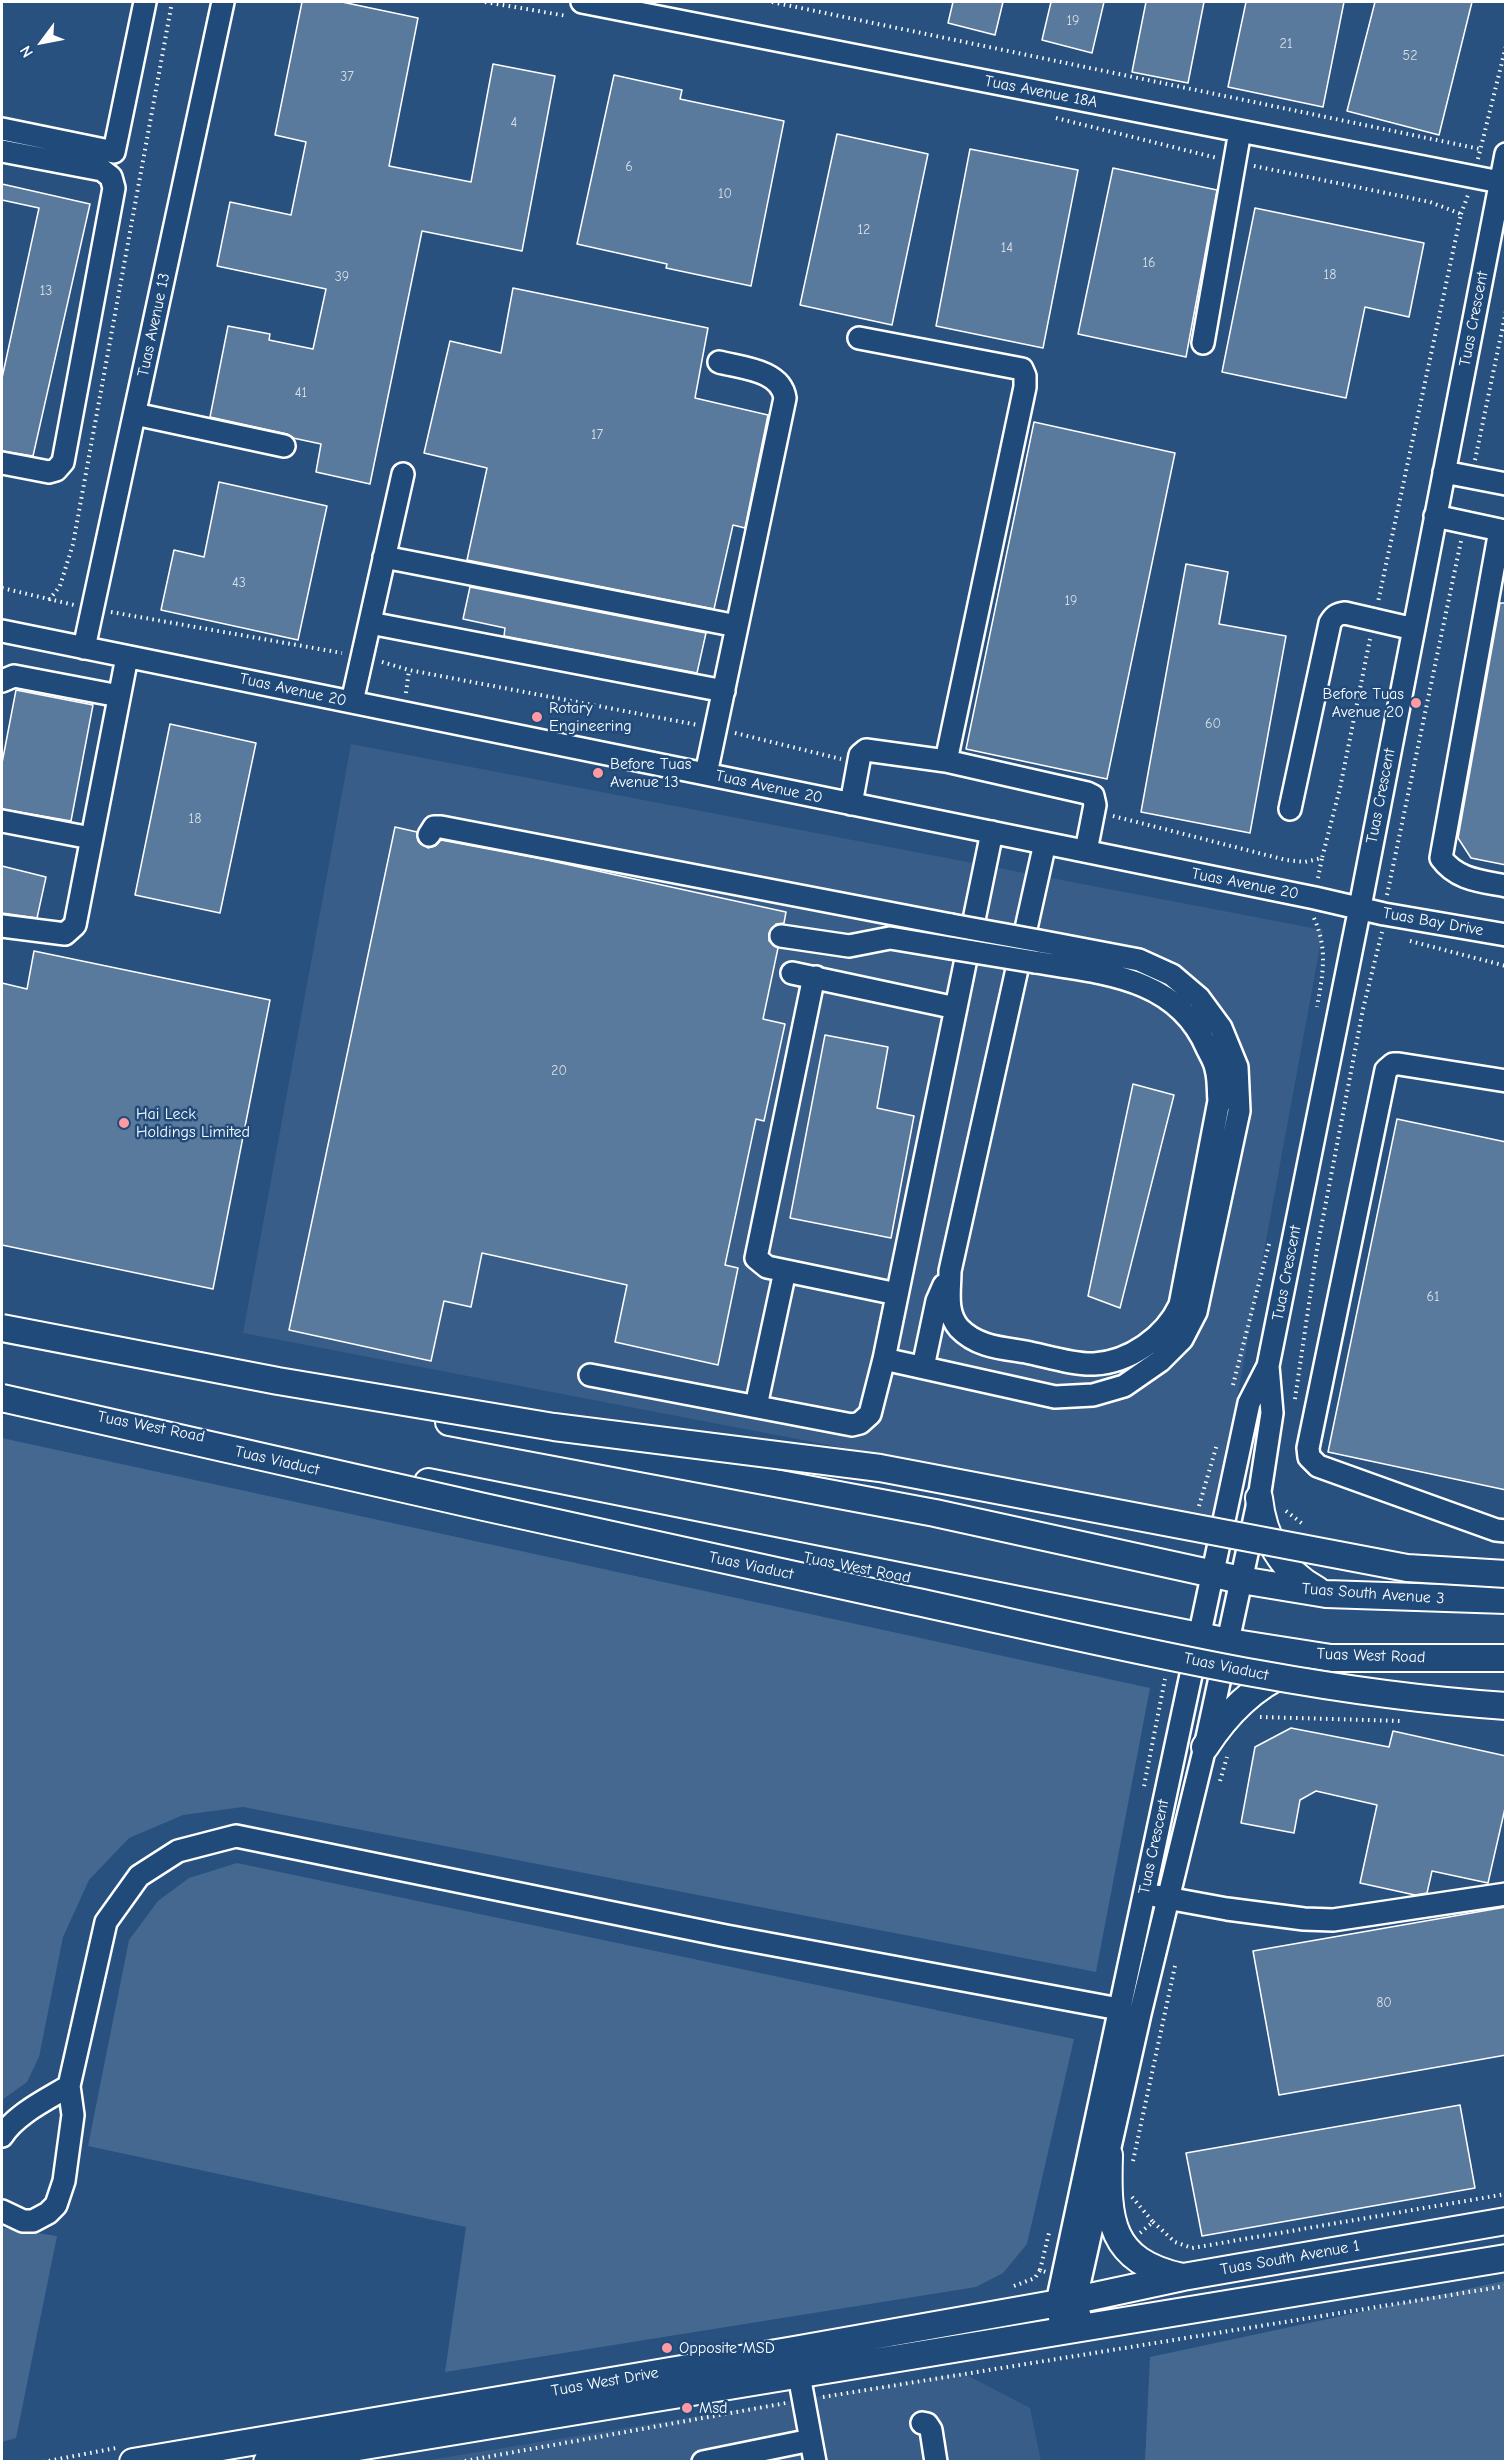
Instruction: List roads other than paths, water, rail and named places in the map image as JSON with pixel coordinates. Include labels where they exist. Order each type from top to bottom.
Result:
[{"type":"main road","points":[[2,1328],[278,1381],[554,1428],[879,1468],[1407,1568],[1506,1574]]},
{"type":"main road","points":[[2,1338],[934,1513],[1241,1580]]},
{"type":"main road","name":"Tuas West Road","points":[[2,1398],[1229,1642],[1331,1658],[1506,1658]]},
{"type":"main road","name":"Tuas Viaduct","points":[[2,1398],[580,1530],[1305,1683],[1433,1701],[1506,1706]]},
{"type":"main road","points":[[1271,1502],[1264,1528],[1278,1556],[1299,1578],[1326,1594]]},
{"type":"main road","name":"Tuas South Avenue 3","points":[[1241,1580],[1326,1594],[1506,1600]]},
{"type":"main road","points":[[1217,1750],[1225,1718],[1251,1694],[1289,1671],[1331,1658]]},
{"type":"main road","points":[[1109,2155],[1108,2194],[1112,2220],[1124,2246],[1134,2258],[1146,2265],[1160,2272],[1183,2277]]},
{"type":"main road","name":"Tuas South Avenue 1","points":[[1066,2302],[1183,2277],[1506,2221]]},
{"type":"main road","points":[[1072,2330],[1506,2258]]},
{"type":"main road","name":"Tuas West Drive","points":[[267,2462],[797,2362],[1066,2302]]},
{"type":"main road","name":"Tuas West Drive","points":[[133,2462],[797,2362],[1072,2330]]},
{"type":"street","points":[[2,129],[114,152],[145,2]]},
{"type":"street","name":"Tuas Avenue 13","points":[[84,648],[223,2]]},
{"type":"street","name":"Tuas Avenue 18A","points":[[582,2],[1500,182]]},
{"type":"street","points":[[1203,343],[1240,131]]},
{"type":"street","points":[[2,151],[102,170],[111,177],[114,188],[63,462],[56,470],[49,472],[2,463]]},
{"type":"street","name":"Tuas Crescent","points":[[1072,2330],[1066,2302],[1119,2009],[1249,1403],[1268,1366],[1360,907],[1506,154]]},
{"type":"street","points":[[859,338],[1022,369],[1025,376],[1023,399],[946,761]]},
{"type":"street","points":[[706,774],[785,398],[781,385],[770,376],[720,362]]},
{"type":"street","points":[[135,414],[284,446]]},
{"type":"street","points":[[1444,472],[1506,484]]},
{"type":"street","points":[[352,702],[402,474]]},
{"type":"street","points":[[1436,516],[1503,531],[1441,858],[1450,870],[1459,874],[1506,886]]},
{"type":"street","points":[[384,557],[737,626]]},
{"type":"street","points":[[1290,809],[1330,623],[1339,614],[1414,629]]},
{"type":"street","points":[[370,623],[724,691]]},
{"type":"street","name":"Tuas Avenue 20","points":[[2,631],[1360,907]]},
{"type":"street","points":[[2,926],[64,934],[75,925],[127,657]]},
{"type":"street","points":[[2,681],[14,676],[119,696]]},
{"type":"street","points":[[852,804],[860,755],[866,750],[946,761],[1093,796],[1094,811],[1086,851]]},
{"type":"street","points":[[2,821],[92,838]]},
{"type":"street","points":[[429,835],[434,827],[441,827],[1139,960],[1172,975],[1199,998],[1221,1028],[1237,1067],[1239,1111],[1196,1312],[1182,1339],[1160,1361],[1124,1386],[1093,1395],[1055,1397],[884,1359]]},
{"type":"street","points":[[591,1375],[852,1425],[860,1423],[870,1414],[884,1359],[992,832]]},
{"type":"street","points":[[923,1367],[937,1301],[950,1271],[1045,843]]},
{"type":"street","name":"Tuas Bay Drive","points":[[1360,907],[1382,924],[1506,935]]},
{"type":"street","points":[[781,936],[849,946],[890,938],[1125,979],[1159,992],[1185,1012],[1202,1036],[1216,1069],[1219,1101],[1180,1305],[1174,1317],[1147,1345],[1112,1362],[1091,1365],[979,1343],[958,1327],[949,1309],[950,1271]]},
{"type":"street","points":[[792,973],[956,1008]]},
{"type":"street","points":[[816,977],[812,986],[756,1258],[767,1267],[897,1294]]},
{"type":"street","points":[[1506,1081],[1399,1064],[1393,1064],[1386,1070],[1308,1448],[1309,1456],[1318,1466],[1496,1530],[1506,1531]]},
{"type":"street","points":[[756,1406],[785,1271]]},
{"type":"street","name":"Tuas Crescent","points":[[1066,2302],[1109,2155],[1167,1899],[1217,1750],[1229,1642],[1241,1580],[1271,1502],[1272,1413],[1268,1366]]},
{"type":"street","points":[[2,2211],[6,2215],[23,2221],[33,2221],[48,2213],[56,2205],[64,2181],[73,2115],[69,2086],[106,1922],[123,1895],[139,1876],[178,1851],[236,1836],[726,1936],[1119,2009]]},
{"type":"street","points":[[1144,1893],[1167,1899],[1304,1919],[1333,1920],[1506,1894]]},
{"type":"street","points":[[2,2136],[7,2128],[18,2119],[69,2086]]},
{"type":"street","points":[[797,2362],[815,2462]]},
{"type":"street","points":[[922,2423],[927,2424],[931,2430],[936,2462]]},
{"type":"street","points":[[703,2462],[811,2440]]},
{"type":"place","name":"Before Tuas Avenue 20","points":[[1416,703]]},
{"type":"place","name":"Rotary Engineering","points":[[537,717]]},
{"type":"place","name":"Before Tuas Avenue 13","points":[[598,773]]},
{"type":"place","name":"Hai Leck Holdings Limited","points":[[124,1123]]},
{"type":"place","name":"Opposite MSD","points":[[667,2348]]},
{"type":"place","name":"Msd","points":[[687,2408]]}]
